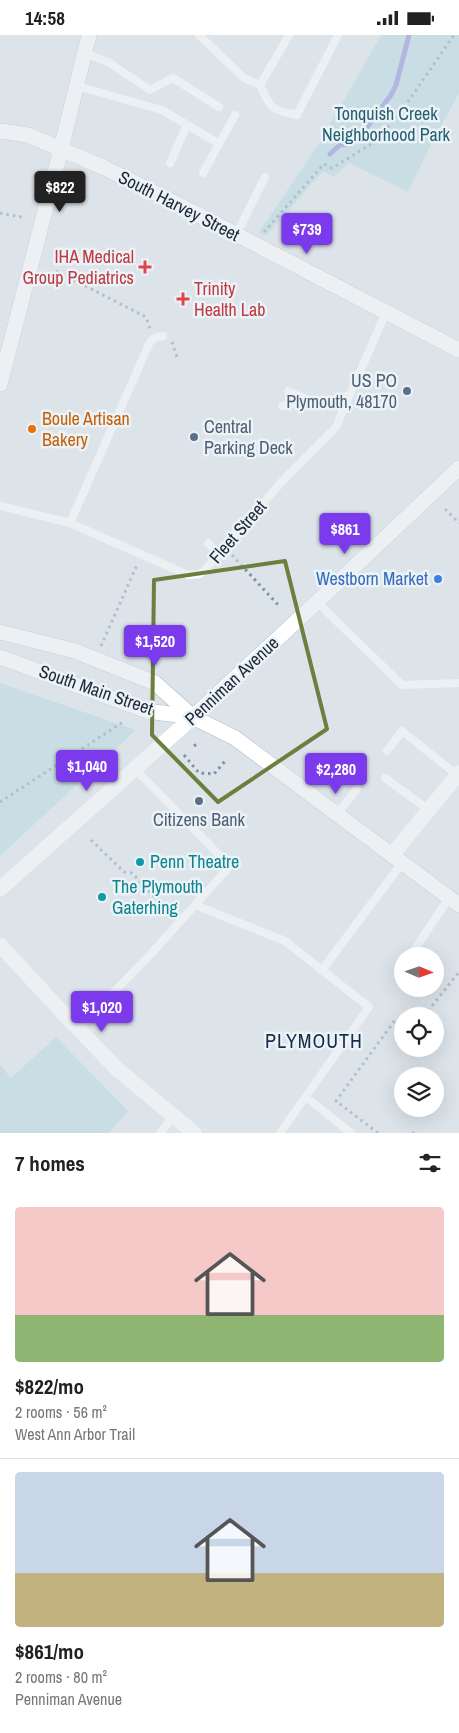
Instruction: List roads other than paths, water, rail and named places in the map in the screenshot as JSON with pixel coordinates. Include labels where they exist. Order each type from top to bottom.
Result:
[{"type":"street","points":[[0,384],[61,149],[88,35]]},
{"type":"street","name":"South Harvey Street","points":[[0,131],[28,135],[144,187],[459,350]]},
{"type":"street","name":"Penniman Avenue","points":[[0,889],[193,717],[459,468]]},
{"type":"street","name":"South Main Street","points":[[0,632],[75,651],[155,683],[193,717],[234,739],[454,902]]},
{"type":"street","name":"South Main Street","points":[[0,657],[147,711],[193,717]]},
{"type":"street","points":[[397,859],[429,810],[457,777]]},
{"type":"street","points":[[0,945],[117,1069],[194,1133]]},
{"type":"lane","points":[[199,35],[244,78],[260,85],[270,106],[284,113],[298,115],[338,35]]},
{"type":"lane","points":[[260,85],[289,35]]},
{"type":"lane","points":[[84,53],[108,62],[150,90],[173,78],[219,107]]},
{"type":"lane","points":[[76,85],[162,111],[218,143]]},
{"type":"lane","points":[[203,173],[235,115]]},
{"type":"lane","points":[[170,163],[187,125]]},
{"type":"lane","points":[[236,235],[265,177]]},
{"type":"lane","name":"Fleet Street","points":[[0,506],[70,523],[188,575],[193,576],[204,571],[286,477],[331,433],[339,420],[386,312]]},
{"type":"lane","points":[[70,523],[150,342],[156,337],[167,337]]},
{"type":"lane","points":[[288,391],[315,403],[331,403],[350,393]]},
{"type":"lane","points":[[282,405],[306,400]]},
{"type":"lane","points":[[218,540],[225,547]]},
{"type":"lane","points":[[208,543],[219,554]]},
{"type":"lane","points":[[317,602],[402,685],[459,683]]},
{"type":"lane","points":[[387,751],[402,731],[457,777]]},
{"type":"lane","points":[[78,1029],[148,957],[230,866],[135,769]]},
{"type":"lane","points":[[385,777],[429,810]]},
{"type":"lane","points":[[337,814],[357,789]]},
{"type":"lane","points":[[322,970],[397,859]]},
{"type":"lane","points":[[417,947],[454,902]]},
{"type":"lane","points":[[195,905],[285,941],[369,1007],[280,1133]]},
{"type":"lane","points":[[306,1097],[351,1133]]},
{"type":"lane","points":[[160,1133],[174,1116]]},
{"type":"waterway","points":[[330,154],[340,145],[351,144],[359,138],[391,95],[396,85],[409,35]]},
{"type":"place","name":"IHA Medical Group Pediatrics","points":[[145,267]]},
{"type":"place","name":"Trinity Health Lab","points":[[183,299]]},
{"type":"place","name":"US PO Plymouth, 48170","points":[[407,391]]},
{"type":"place","name":"Boule Artisan Bakery","points":[[32,429]]},
{"type":"place","name":"Central Parking Deck","points":[[194,437]]},
{"type":"place","name":"Westborn Market","points":[[438,579]]},
{"type":"place","name":"Citizens Bank","points":[[199,801]]},
{"type":"place","name":"Penn Theatre","points":[[140,862]]},
{"type":"place","name":"The Plymouth Gaterhing","points":[[102,897]]},
{"type":"district","name":"PLYMOUTH","points":[[314,1041]]},
{"type":"park label","name":"Tonquish Creek Neighborhood Park","points":[[386,124]]}]
